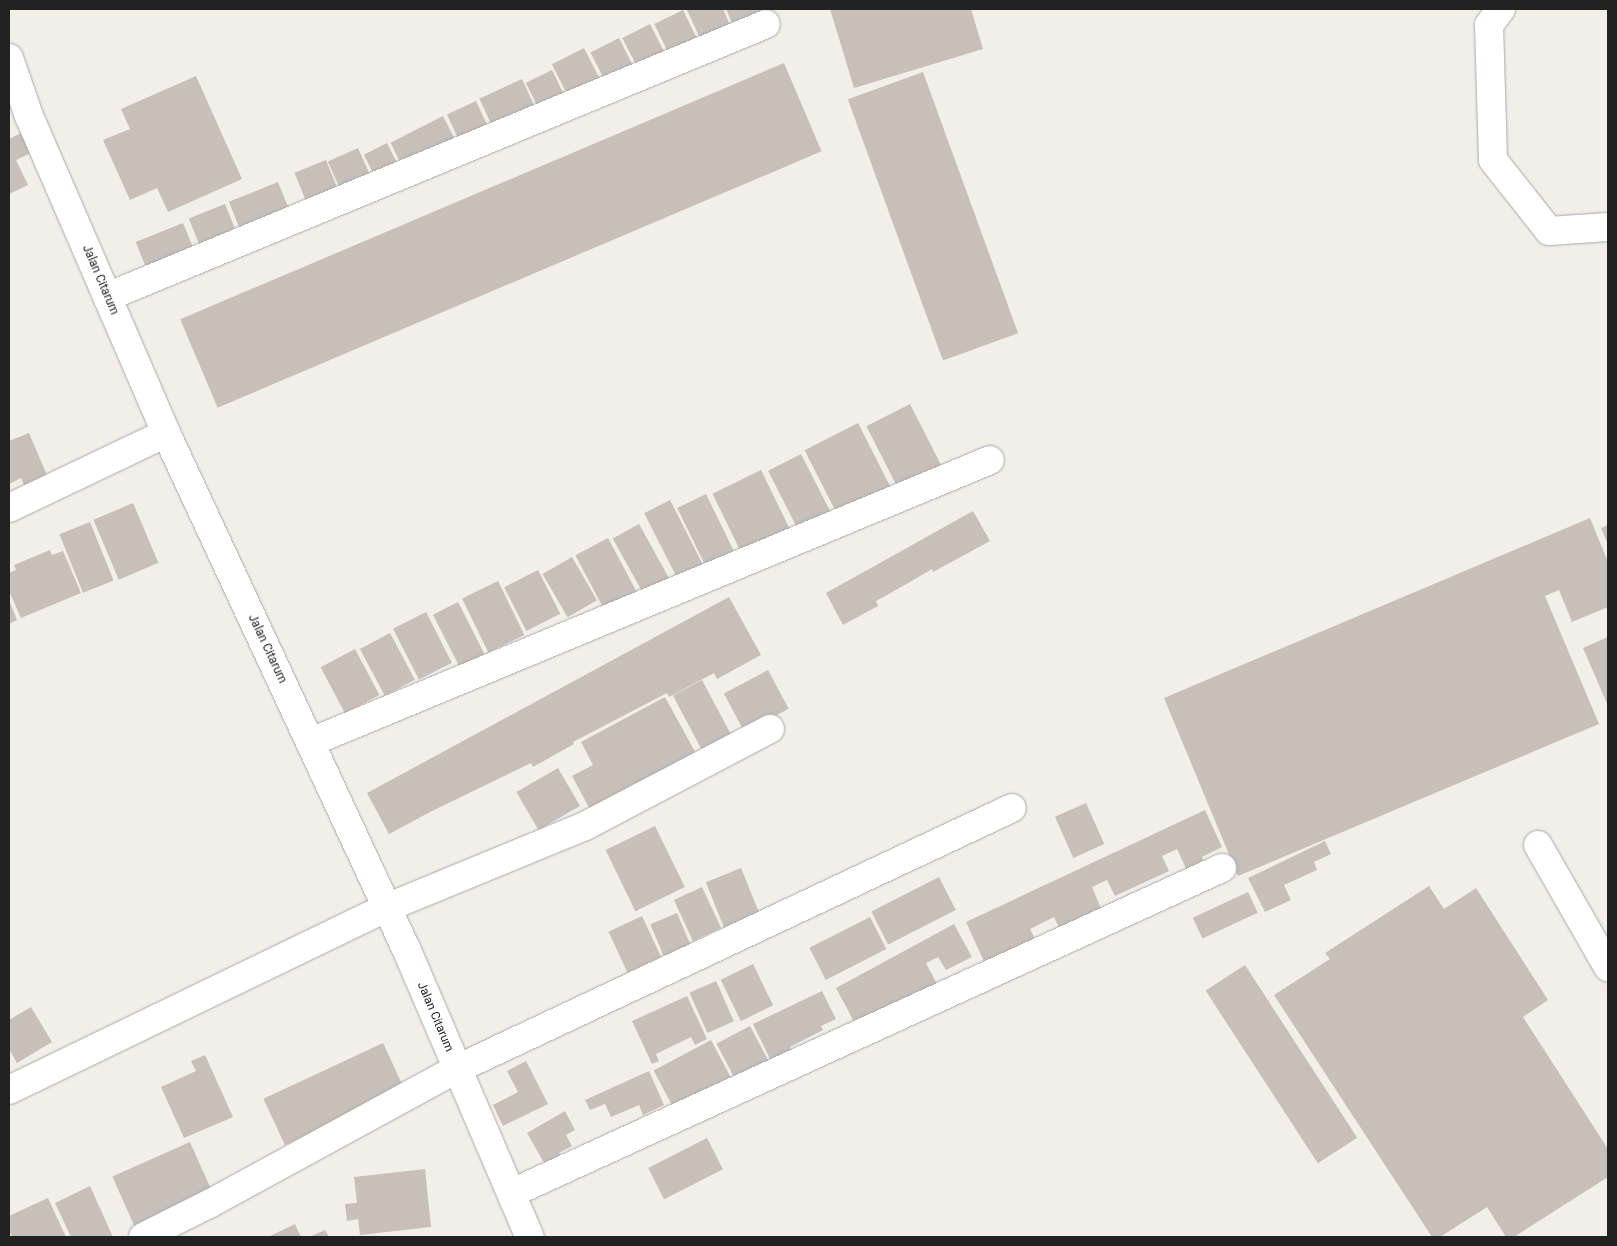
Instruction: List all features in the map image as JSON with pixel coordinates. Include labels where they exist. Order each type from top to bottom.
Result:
[{"type":"street","points":[[1501,9],[1489,26],[1493,160],[1549,231],[1608,227]]},
{"type":"street","points":[[107,297],[766,24]]},
{"type":"street","name":"Jalan Citarum","points":[[9,58],[19,120],[107,297],[166,434],[311,742],[387,912],[408,953],[530,1237]]},
{"type":"street","points":[[9,508],[166,434]]},
{"type":"street","points":[[311,742],[990,460]]},
{"type":"street","points":[[9,1090],[387,912],[585,826],[770,729]]},
{"type":"street","points":[[144,1237],[210,1204],[457,1069],[1012,808]]},
{"type":"street","points":[[1538,846],[1608,967]]},
{"type":"street","points":[[512,1193],[1222,868]]},
{"type":"building","points":[[723,9],[734,34],[704,47],[687,10]]},
{"type":"building","points":[[726,9],[760,9],[765,21],[737,34]]},
{"type":"building","points":[[830,9],[971,9],[983,49],[854,88]]},
{"type":"building","points":[[683,10],[701,47],[672,61],[654,24]]},
{"type":"building","points":[[650,24],[669,61],[641,75],[622,38]]},
{"type":"building","points":[[619,38],[637,74],[609,88],[590,53]]},
{"type":"building","points":[[584,48],[604,88],[572,104],[552,64]]},
{"type":"building","points":[[784,63],[822,151],[218,408],[180,319]]},
{"type":"building","points":[[552,70],[568,103],[542,116],[526,83]]},
{"type":"building","points":[[923,72],[1018,333],[943,361],[848,99]]},
{"type":"building","points":[[196,76],[242,179],[168,212],[157,188],[130,200],[103,140],[130,129],[121,109]]},
{"type":"building","points":[[522,79],[539,116],[497,136],[479,99]]},
{"type":"building","points":[[476,101],[492,135],[463,149],[447,115]]},
{"type":"building","points":[[443,116],[459,148],[407,175],[390,143]]},
{"type":"building","points":[[23,132],[33,152],[16,160],[28,185],[9,194],[9,139]]},
{"type":"building","points":[[387,143],[402,172],[379,184],[364,155]]},
{"type":"building","points":[[358,148],[373,182],[343,195],[328,161]]},
{"type":"building","points":[[326,160],[341,197],[309,210],[294,173]]},
{"type":"building","points":[[278,182],[292,217],[243,237],[229,202]]},
{"type":"building","points":[[225,204],[239,238],[203,253],[189,219]]},
{"type":"building","points":[[183,223],[197,258],[150,277],[136,242]]},
{"type":"building","points":[[910,404],[945,473],[902,496],[866,426]]},
{"type":"building","points":[[858,423],[894,493],[840,521],[805,450]]},
{"type":"building","points":[[29,433],[49,480],[26,490],[21,478],[9,484],[9,441]]},
{"type":"building","points":[[801,454],[836,522],[803,539],[768,471]]},
{"type":"building","points":[[761,470],[793,537],[745,560],[712,494]]},
{"type":"building","points":[[706,494],[739,562],[711,576],[677,508]]},
{"type":"building","points":[[670,500],[705,568],[679,581],[644,513]]},
{"type":"building","points":[[133,503],[158,563],[119,580],[93,520]]},
{"type":"building","points":[[973,511],[990,541],[933,572],[932,569],[876,601],[878,606],[843,625],[826,593]]},
{"type":"building","points":[[1590,518],[1608,562],[1608,607],[1572,622],[1559,590],[1545,596],[1599,724],[1238,876],[1164,698]]},
{"type":"building","points":[[90,522],[114,580],[83,593],[59,534]]},
{"type":"building","points":[[639,524],[672,583],[646,598],[613,539]]},
{"type":"building","points":[[1608,525],[1608,545],[1601,528]]},
{"type":"building","points":[[608,538],[641,600],[608,617],[575,555]]},
{"type":"building","points":[[50,550],[52,555],[63,551],[81,593],[21,618],[9,591],[9,573],[16,570],[14,565]]},
{"type":"building","points":[[572,557],[597,600],[568,617],[543,574]]},
{"type":"building","points":[[538,570],[560,614],[526,631],[504,587]]},
{"type":"building","points":[[498,581],[524,635],[488,652],[462,599]]},
{"type":"building","points":[[729,597],[761,655],[717,679],[714,673],[669,697],[667,693],[573,742],[574,744],[533,767],[531,763],[389,834],[367,793]]},
{"type":"building","points":[[9,600],[17,620],[9,624]]},
{"type":"building","points":[[458,602],[484,654],[459,666],[433,615]]},
{"type":"building","points":[[426,612],[452,663],[419,680],[393,629]]},
{"type":"building","points":[[390,633],[415,680],[385,696],[360,649]]},
{"type":"building","points":[[1608,637],[1608,706],[1583,648]]},
{"type":"building","points":[[355,649],[379,695],[345,713],[321,667]]},
{"type":"building","points":[[768,670],[789,709],[745,732],[724,693]]},
{"type":"building","points":[[702,680],[737,745],[708,761],[673,695]]},
{"type":"building","points":[[665,697],[699,759],[592,813],[572,776],[593,765],[581,742]]},
{"type":"building","points":[[558,768],[580,806],[538,830],[516,792]]},
{"type":"building","points":[[1086,803],[1104,844],[1073,858],[1055,817]]},
{"type":"building","points":[[1205,810],[1222,847],[1202,857],[1206,867],[1189,875],[1177,849],[1162,856],[1169,871],[1115,896],[1107,880],[1092,887],[1103,913],[1061,932],[1054,917],[1030,929],[1038,945],[987,968],[966,922]]},
{"type":"building","points":[[655,826],[685,887],[635,911],[606,850]]},
{"type":"building","points":[[1325,841],[1331,854],[1314,862],[1317,870],[1284,885],[1291,900],[1265,912],[1248,878]]},
{"type":"building","points":[[741,868],[762,921],[727,935],[706,882]]},
{"type":"building","points":[[939,877],[956,910],[888,944],[871,912]]},
{"type":"building","points":[[1429,886],[1444,909],[1476,888],[1548,1000],[1523,1017],[1608,1149],[1608,1177],[1514,1237],[1506,1237],[1487,1207],[1440,1237],[1432,1237],[1274,995],[1330,959],[1325,953]]},
{"type":"building","points":[[702,887],[721,928],[693,941],[674,900]]},
{"type":"building","points":[[1248,892],[1258,913],[1202,939],[1193,918]]},
{"type":"building","points":[[677,913],[690,944],[664,956],[650,924]]},
{"type":"building","points":[[642,916],[661,957],[627,972],[608,932]]},
{"type":"building","points":[[870,917],[886,949],[826,980],[809,948]]},
{"type":"building","points":[[954,924],[972,957],[946,970],[938,957],[926,963],[938,986],[858,1029],[836,988]]},
{"type":"building","points":[[753,964],[773,1005],[741,1021],[721,980]]},
{"type":"building","points":[[1245,965],[1357,1138],[1318,1163],[1206,991]]},
{"type":"building","points":[[716,981],[734,1021],[707,1033],[690,993]]},
{"type":"building","points":[[822,991],[836,1019],[821,1026],[823,1030],[790,1047],[795,1058],[775,1069],[753,1024]]},
{"type":"building","points":[[687,996],[707,1039],[695,1045],[691,1037],[656,1054],[659,1061],[652,1064],[632,1021]]},
{"type":"building","points":[[31,1007],[52,1042],[17,1063],[9,1049],[9,1020]]},
{"type":"building","points":[[750,1026],[771,1066],[738,1084],[716,1044]]},
{"type":"building","points":[[711,1040],[734,1084],[677,1115],[654,1071]]},
{"type":"building","points":[[383,1043],[405,1089],[285,1145],[263,1099]]},
{"type":"building","points":[[205,1055],[233,1117],[184,1138],[161,1087],[196,1071],[191,1061]]},
{"type":"building","points":[[526,1061],[548,1104],[503,1126],[493,1105],[518,1092],[507,1071]]},
{"type":"building","points":[[649,1071],[664,1105],[643,1115],[639,1105],[611,1117],[605,1104],[590,1110],[585,1100]]},
{"type":"building","points":[[565,1111],[575,1130],[566,1135],[572,1146],[559,1153],[562,1160],[547,1168],[527,1133]]},
{"type":"building","points":[[707,1138],[723,1169],[664,1199],[648,1168]]},
{"type":"building","points":[[190,1142],[214,1195],[136,1230],[112,1177]]},
{"type":"building","points":[[425,1169],[431,1227],[360,1235],[358,1219],[347,1221],[345,1204],[357,1203],[354,1177]]},
{"type":"building","points":[[90,1186],[113,1237],[71,1237],[55,1203]]},
{"type":"building","points":[[48,1198],[66,1237],[12,1237],[9,1230],[9,1216]]},
{"type":"building","points":[[295,1224],[301,1237],[268,1237]]},
{"type":"building","points":[[325,1230],[329,1237],[309,1237]]}]
